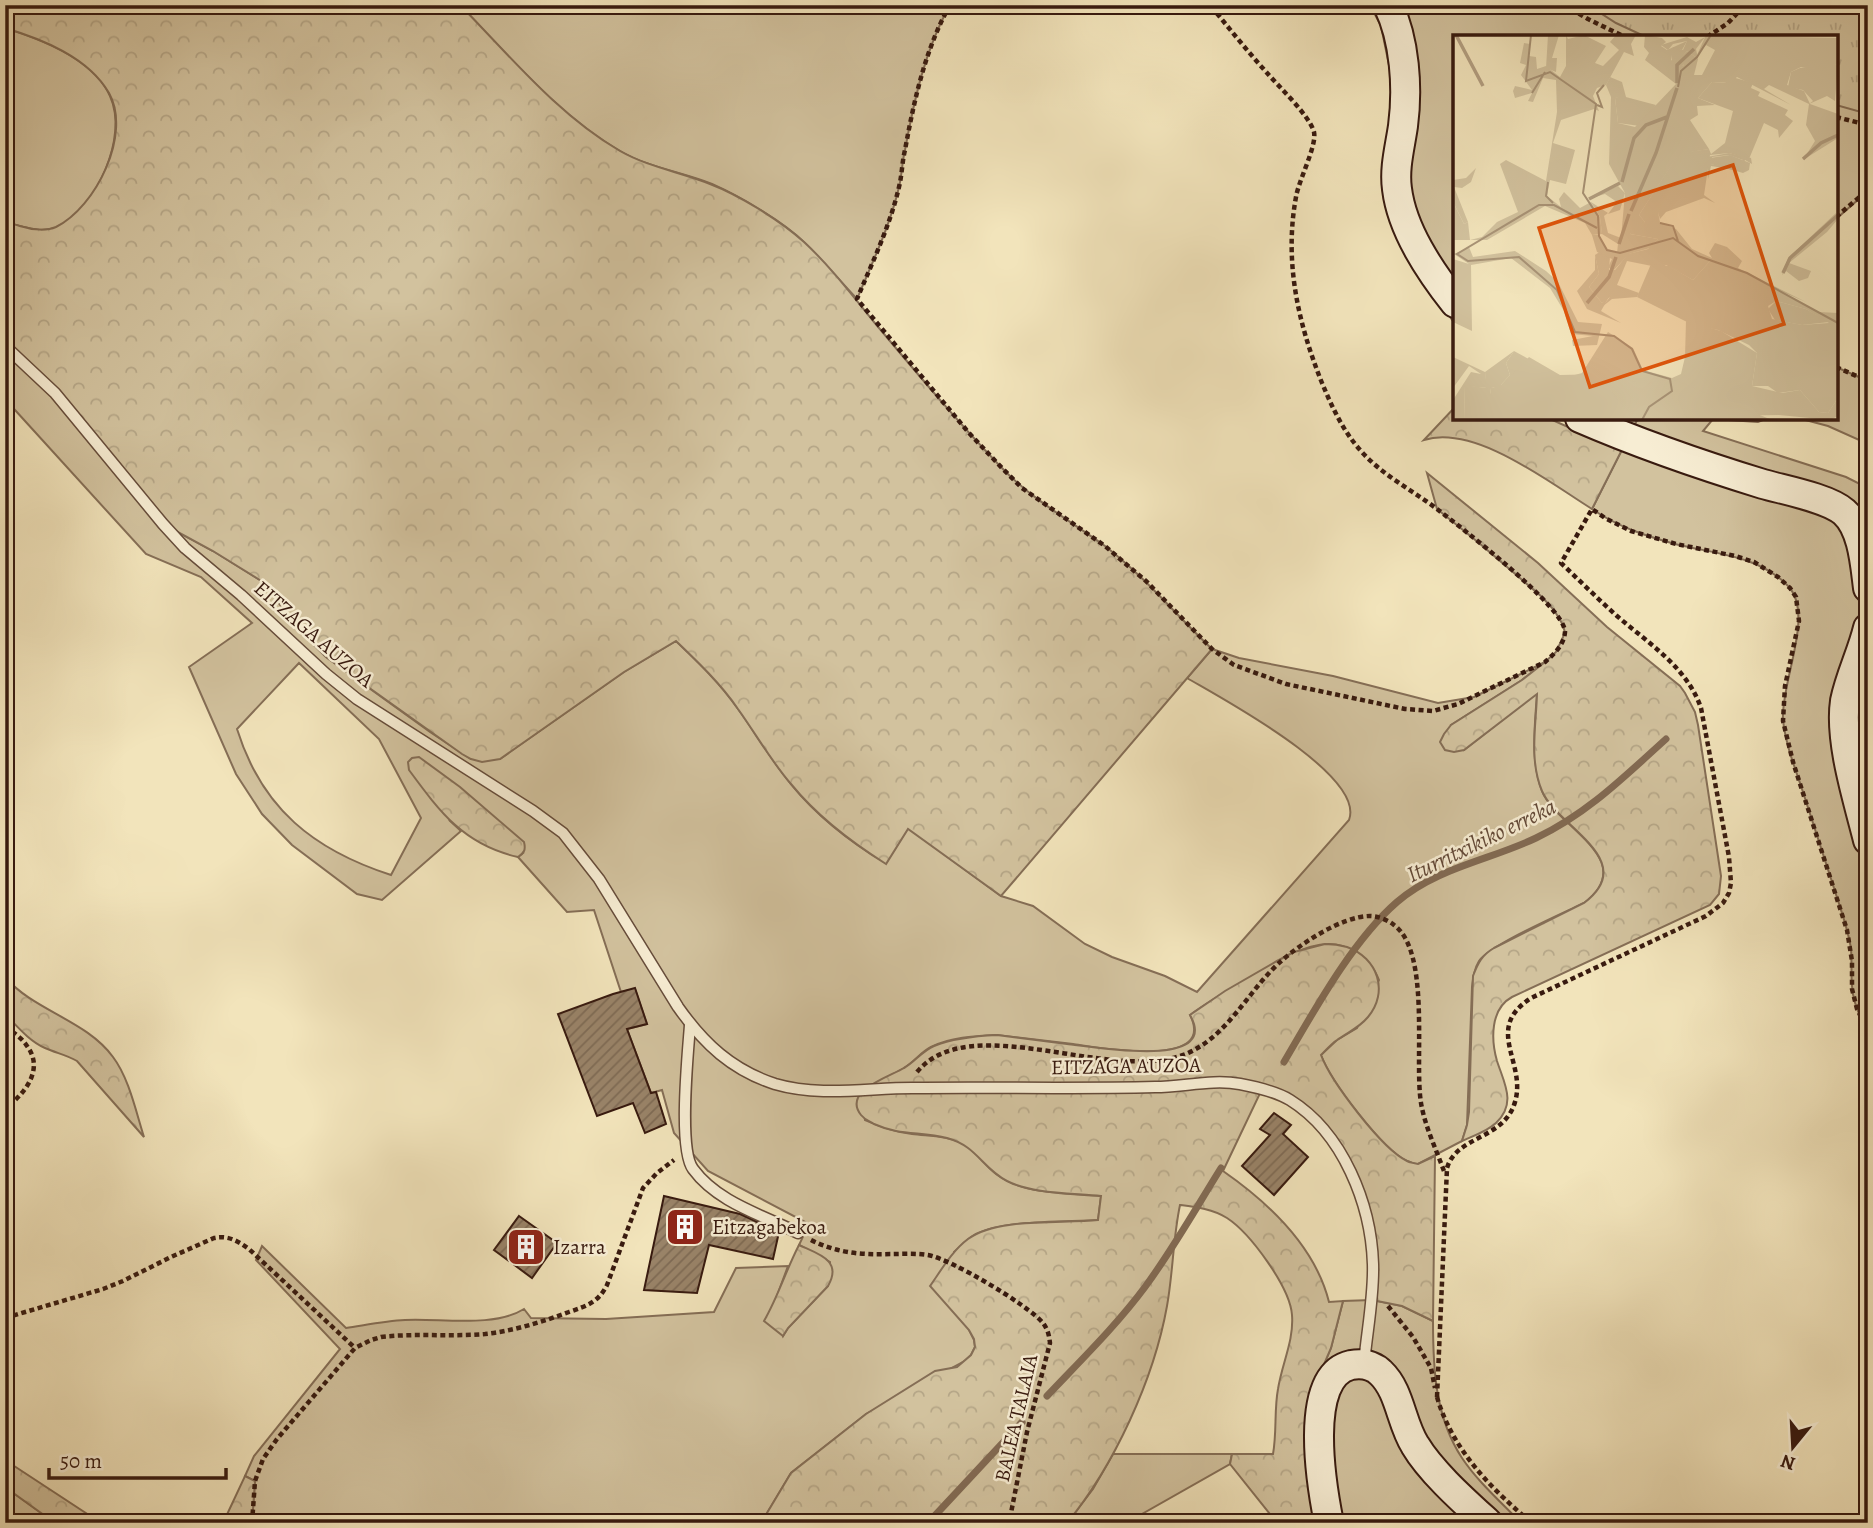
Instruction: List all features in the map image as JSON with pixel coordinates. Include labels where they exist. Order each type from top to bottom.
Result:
[{"type":"street","points":[[1388,5],[1400,46],[1404,80],[1404,120],[1396,169],[1399,205],[1419,247],[1453,300]]},
{"type":"street","points":[[1585,420],[1664,451],[1838,508],[1846,514],[1857,533],[1868,588]]},
{"type":"street","points":[[1868,628],[1846,696],[1844,717],[1848,754],[1868,840]]},
{"type":"street","points":[[1329,1523],[1319,1451],[1322,1406],[1327,1387],[1335,1374],[1347,1366],[1364,1364],[1380,1372],[1386,1380],[1411,1438],[1424,1459],[1489,1523]]},
{"type":"lane","name":"EITZAGA AUZOA","points":[[5,346],[55,393],[185,548],[326,674],[357,699],[533,811],[563,834],[599,879],[690,1025],[705,1042],[742,1069],[777,1084],[818,1090],[1154,1087],[1226,1082],[1277,1094],[1297,1106],[1318,1124],[1336,1147],[1353,1180],[1370,1231],[1374,1266],[1373,1289],[1364,1364]]},
{"type":"lane","points":[[690,1025],[685,1089],[687,1153],[692,1168],[742,1208],[798,1233]]},
{"type":"path","points":[[950,5],[928,54],[921,78],[891,214],[857,299],[961,423],[1022,488],[1105,546],[1146,581],[1195,633],[1222,657],[1234,665],[1286,684],[1405,709],[1433,711],[1458,704],[1545,662],[1561,643],[1565,633],[1563,625],[1542,597],[1479,543],[1376,465],[1361,450],[1338,418],[1317,370],[1301,320],[1291,260],[1296,194],[1315,139],[1313,130],[1301,110],[1252,57],[1210,5]]},
{"type":"path","points":[[1564,5],[1621,35]]},
{"type":"path","points":[[1710,35],[1728,23],[1745,5]]},
{"type":"path","points":[[1838,118],[1868,125]]},
{"type":"path","points":[[1838,215],[1868,190]]},
{"type":"path","points":[[1838,369],[1868,381]]},
{"type":"path","points":[[1437,1396],[1445,1174],[1452,1155],[1501,1126],[1512,1111],[1518,1084],[1508,1031],[1515,1010],[1531,998],[1706,916],[1723,903],[1731,883],[1729,857],[1697,694],[1671,663],[1561,563],[1592,509],[1631,531],[1754,562],[1778,577],[1796,597],[1799,621],[1786,686],[1783,721],[1793,762],[1847,930],[1854,999],[1868,1031]]},
{"type":"path","points":[[908,1088],[922,1066],[932,1058],[950,1051],[981,1045],[1013,1046],[1127,1061],[1175,1058],[1199,1047],[1219,1032],[1236,1015],[1264,978],[1298,948],[1348,920],[1377,916],[1404,933],[1413,954],[1419,1009],[1422,1107],[1445,1174]]},
{"type":"path","points":[[5,1027],[26,1044],[33,1063],[29,1084],[22,1096],[5,1109]]},
{"type":"path","points":[[252,1523],[255,1481],[263,1459],[355,1348],[381,1337],[484,1334],[509,1330],[591,1304],[600,1297],[607,1285],[643,1188],[665,1166],[687,1153]]},
{"type":"path","name":"BALEA TALAIA","points":[[798,1233],[823,1246],[845,1252],[936,1256],[1008,1297],[1040,1320],[1049,1333],[1050,1343],[1027,1433],[1009,1523]]},
{"type":"path","points":[[5,1318],[103,1289],[180,1252],[222,1237],[240,1242],[249,1249],[355,1348]]},
{"type":"path","points":[[1373,1289],[1413,1337],[1431,1368],[1447,1424],[1461,1448],[1494,1489],[1532,1523]]},
{"type":"green space","points":[[5,5],[460,5],[535,84],[597,136],[642,161],[734,195],[795,234],[832,271],[936,395],[1012,478],[1120,558],[1212,649],[1001,896],[908,829],[886,864],[847,837],[801,796],[724,691],[676,641],[624,672],[500,759],[482,762],[471,759],[326,657],[300,631],[263,582],[163,524],[73,414],[5,346],[5,218],[16,225],[40,230],[56,227],[71,217],[96,187],[106,168],[116,128],[115,110],[109,93],[100,80],[63,51],[5,28]]},
{"type":"green space","points":[[460,5],[950,5],[934,39],[922,76],[891,216],[857,299],[806,244],[762,211],[712,184],[655,166],[622,152],[599,138],[536,84]]},
{"type":"green space","points":[[1370,5],[1868,5],[1868,191],[1838,217],[1838,35],[1453,35],[1453,321],[1425,282],[1383,167],[1391,114],[1391,75],[1381,26]]},
{"type":"green space","points":[[1588,5],[1868,5],[1868,114],[1838,106],[1838,35],[1642,35]]},
{"type":"green space","points":[[5,28],[65,52],[92,71],[110,96],[115,113],[112,151],[105,171],[84,206],[70,219],[51,229],[28,228],[5,218]]},
{"type":"green space","points":[[5,346],[33,371],[163,524],[263,582],[300,631],[326,657],[471,759],[500,759],[624,672],[676,641],[724,691],[801,796],[823,818],[860,846],[886,863],[908,828],[1001,896],[1033,906],[1085,944],[1165,976],[1197,992],[1349,820],[1348,802],[1336,782],[1314,761],[1258,720],[1187,678],[1212,649],[1239,658],[1333,676],[1438,703],[1474,697],[1545,662],[1522,680],[1451,725],[1464,750],[1537,693],[1535,755],[1538,779],[1550,804],[1590,844],[1599,858],[1603,872],[1599,887],[1584,903],[1512,938],[1479,961],[1472,987],[1467,1125],[1462,1141],[1418,1164],[1397,1154],[1371,1129],[1335,1081],[1321,1055],[1337,1040],[1357,1028],[1379,980],[1367,961],[1355,952],[1331,944],[1294,953],[1207,1003],[1190,1015],[1194,1032],[1187,1043],[1171,1049],[1128,1051],[997,1035],[963,1038],[931,1047],[904,1068],[861,1093],[865,1120],[900,1132],[960,1142],[1007,1181],[1047,1192],[1101,1196],[1098,1220],[1002,1226],[987,1229],[964,1243],[954,1252],[969,1330],[974,1340],[975,1347],[971,1355],[965,1361],[866,1414],[791,1473],[761,1523],[252,1523],[255,1481],[245,1476],[254,1456],[340,1349],[256,1260],[262,1246],[346,1328],[405,1320],[482,1320],[512,1315],[524,1309],[531,1318],[606,1319],[714,1312],[736,1268],[788,1266],[774,1304],[783,1336],[828,1286],[830,1262],[799,1245],[809,1224],[708,1171],[674,1133],[662,1090],[651,1093],[627,1029],[647,1024],[635,989],[621,992],[594,910],[567,912],[518,857],[523,853],[449,820],[461,831],[382,900],[357,894],[292,845],[262,814],[236,774],[189,667],[252,623],[201,577],[146,554],[5,399]],"holes":[[[299,663],[379,739],[421,818],[391,875],[338,853],[294,823],[276,804],[261,782],[237,729]]]},
{"type":"green space","points":[[1838,368],[1868,381],[1868,444],[1828,426],[1806,420],[1838,420]]},
{"type":"green space","points":[[1453,409],[1453,420],[1552,420],[1568,427],[1574,420],[1637,420],[1592,509],[1534,472],[1488,448],[1466,440],[1444,437],[1424,440]]},
{"type":"green space","points":[[1637,420],[1712,420],[1703,431],[1846,477],[1868,488],[1868,1031],[1854,998],[1851,949],[1846,926],[1784,728],[1784,704],[1798,630],[1795,598],[1788,586],[1776,576],[1750,562],[1643,534],[1592,509]]},
{"type":"green space","points":[[1728,420],[1763,420],[1758,422]]},
{"type":"green space","points":[[1427,473],[1538,563],[1607,627],[1680,686],[1695,712],[1698,725],[1721,876],[1719,894],[1710,905],[1505,1002],[1496,1017],[1493,1035],[1495,1053],[1507,1093],[1506,1108],[1493,1126],[1462,1141],[1469,1112],[1473,976],[1479,963],[1494,948],[1584,903],[1599,887],[1604,872],[1600,858],[1590,844],[1550,804],[1542,791],[1534,755],[1537,694],[1464,750],[1445,750],[1440,742],[1451,725],[1522,680],[1545,662],[1556,652],[1565,633],[1554,610],[1542,597],[1437,509]]},
{"type":"green space","points":[[419,757],[460,787],[524,842],[525,849],[522,854],[518,857],[499,852],[455,825],[409,770],[408,762]]},
{"type":"green space","points":[[1325,944],[1344,946],[1358,952],[1373,967],[1379,987],[1378,997],[1368,1017],[1321,1055],[1327,1067],[1358,1114],[1397,1154],[1418,1164],[1435,1156],[1433,1321],[1402,1306],[1372,1300],[1370,1231],[1336,1147],[1297,1106],[1262,1089],[1223,1171],[1257,1197],[1301,1244],[1313,1262],[1329,1302],[1343,1301],[1331,1348],[1316,1383],[1320,1523],[1277,1523],[1230,1464],[1232,1454],[1273,1454],[1277,1397],[1290,1343],[1290,1303],[1277,1276],[1236,1225],[1216,1212],[1180,1205],[1167,1306],[1142,1392],[1116,1449],[1067,1523],[761,1523],[791,1473],[866,1414],[935,1371],[957,1367],[971,1355],[975,1347],[969,1330],[930,1286],[962,1244],[981,1232],[1013,1224],[1098,1220],[1101,1196],[1040,1191],[1017,1185],[998,1176],[966,1146],[957,1142],[874,1124],[863,1117],[857,1106],[862,1092],[908,1066],[930,1048],[965,1038],[997,1035],[1124,1050],[1171,1049],[1187,1043],[1195,1032],[1190,1015],[1225,991],[1294,952]]},
{"type":"green space","points":[[5,977],[30,999],[75,1024],[102,1044],[119,1065],[144,1137],[77,1061],[39,1045],[5,1014]]},
{"type":"green space","points":[[799,1245],[826,1259],[832,1270],[832,1277],[828,1286],[783,1336],[764,1321]]},
{"type":"green space","points":[[1372,1300],[1402,1306],[1433,1321],[1437,1392],[1446,1426],[1462,1458],[1475,1475],[1521,1523],[1320,1523],[1316,1383],[1331,1348],[1343,1301]]},
{"type":"green space","points":[[1113,1454],[1232,1454],[1230,1464],[1126,1523],[1067,1523],[1093,1489]]},
{"type":"green space","points":[[5,1460],[101,1523],[55,1523],[5,1487]]},
{"type":"green space","points":[[245,1476],[255,1481],[252,1523],[223,1523]]},
{"type":"green space","points":[[5,1487],[55,1523],[5,1523]]},
{"type":"building","points":[[635,988],[647,1024],[627,1029],[651,1093],[656,1092],[666,1124],[645,1133],[633,1103],[597,1116],[558,1014]]},
{"type":"building","points":[[1274,1113],[1291,1125],[1283,1134],[1308,1157],[1274,1195],[1242,1166],[1270,1135],[1260,1129]]},
{"type":"building","name":"Eitzagabekoa","points":[[664,1196],[740,1214],[779,1232],[773,1259],[709,1245],[697,1293],[644,1290]]},
{"type":"building","name":"Izarra","points":[[519,1216],[557,1243],[532,1278],[494,1250]]},
{"type":"waterway","name":"Iturritxikiko erreka","points":[[1284,1062],[1349,956],[1397,902],[1429,881],[1518,846],[1572,818],[1666,739]]},
{"type":"waterway","name":"Iturritxikiko erreka","points":[[1047,1396],[1145,1287],[1221,1168]]},
{"type":"waterway","name":"Iturritxikiko erreka","points":[[928,1523],[1022,1422]]},
{"type":"place","name":"Eitzagabekoa","points":[[685,1227]]},
{"type":"place","name":"Izarra","points":[[526,1247]]}]
